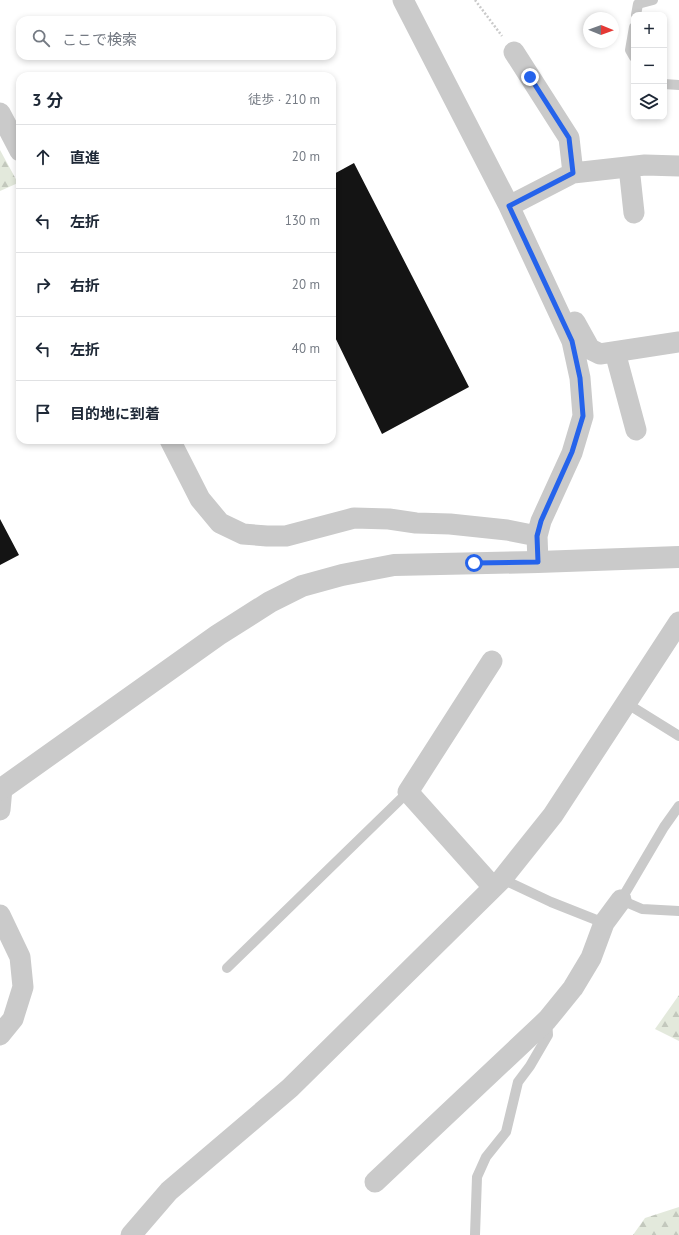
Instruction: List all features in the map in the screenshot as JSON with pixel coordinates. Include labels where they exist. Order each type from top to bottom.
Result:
[{"type":"street","points":[[403,0],[509,206],[572,341],[580,378],[583,416],[572,452],[541,521],[537,536],[538,562]]},
{"type":"street","points":[[514,52],[569,138],[573,173]]},
{"type":"street","points":[[0,113],[16,143]]},
{"type":"street","points":[[509,206],[573,173],[645,165],[679,166]]},
{"type":"street","points":[[630,167],[634,213]]},
{"type":"street","points":[[547,288],[567,308],[590,349],[600,354],[679,342]]},
{"type":"street","points":[[615,352],[636,430]]},
{"type":"street","points":[[172,444],[200,499],[220,523],[243,534],[286,536],[354,518],[389,519],[416,523],[493,528],[537,536]]},
{"type":"street","points":[[1,796],[218,636],[270,602],[302,586],[342,575],[394,565],[679,557]]},
{"type":"street","points":[[131,1235],[169,1191],[290,1088],[497,883],[553,815],[679,622]]},
{"type":"street","points":[[492,661],[408,792],[497,883]]},
{"type":"street","points":[[375,1182],[547,1020],[573,988],[591,958],[604,923],[621,900]]},
{"type":"street","points":[[0,915],[20,957],[23,987],[12,1019],[0,1035]]},
{"type":"lane","points":[[637,12],[638,4],[653,0]]},
{"type":"lane","points":[[667,84],[679,85]]},
{"type":"lane","points":[[626,703],[679,736]]},
{"type":"lane","points":[[226,968],[408,792]]},
{"type":"lane","points":[[679,806],[664,827],[621,900],[642,909],[679,911]]},
{"type":"lane","points":[[497,883],[604,923]]},
{"type":"lane","points":[[475,1235],[477,1177],[486,1157],[506,1132],[518,1082],[530,1066],[548,1036],[547,1020]]},
{"type":"path","points":[[475,0],[514,52]]},
{"type":"green space","points":[[0,150],[16,179],[16,184],[0,191]]},
{"type":"green space","points":[[679,995],[679,1041],[655,1029]]},
{"type":"green space","points":[[679,1207],[679,1235],[633,1235],[645,1218]]},
{"type":"building","points":[[354,163],[469,387],[382,434],[336,339],[336,173]]},
{"type":"building","points":[[0,519],[19,555],[0,565]]},
{"type":"route","points":[[474,563],[538,562],[537,536],[541,521],[572,452],[583,416],[580,378],[572,341],[509,206],[573,173],[569,138],[530,77]]}]
